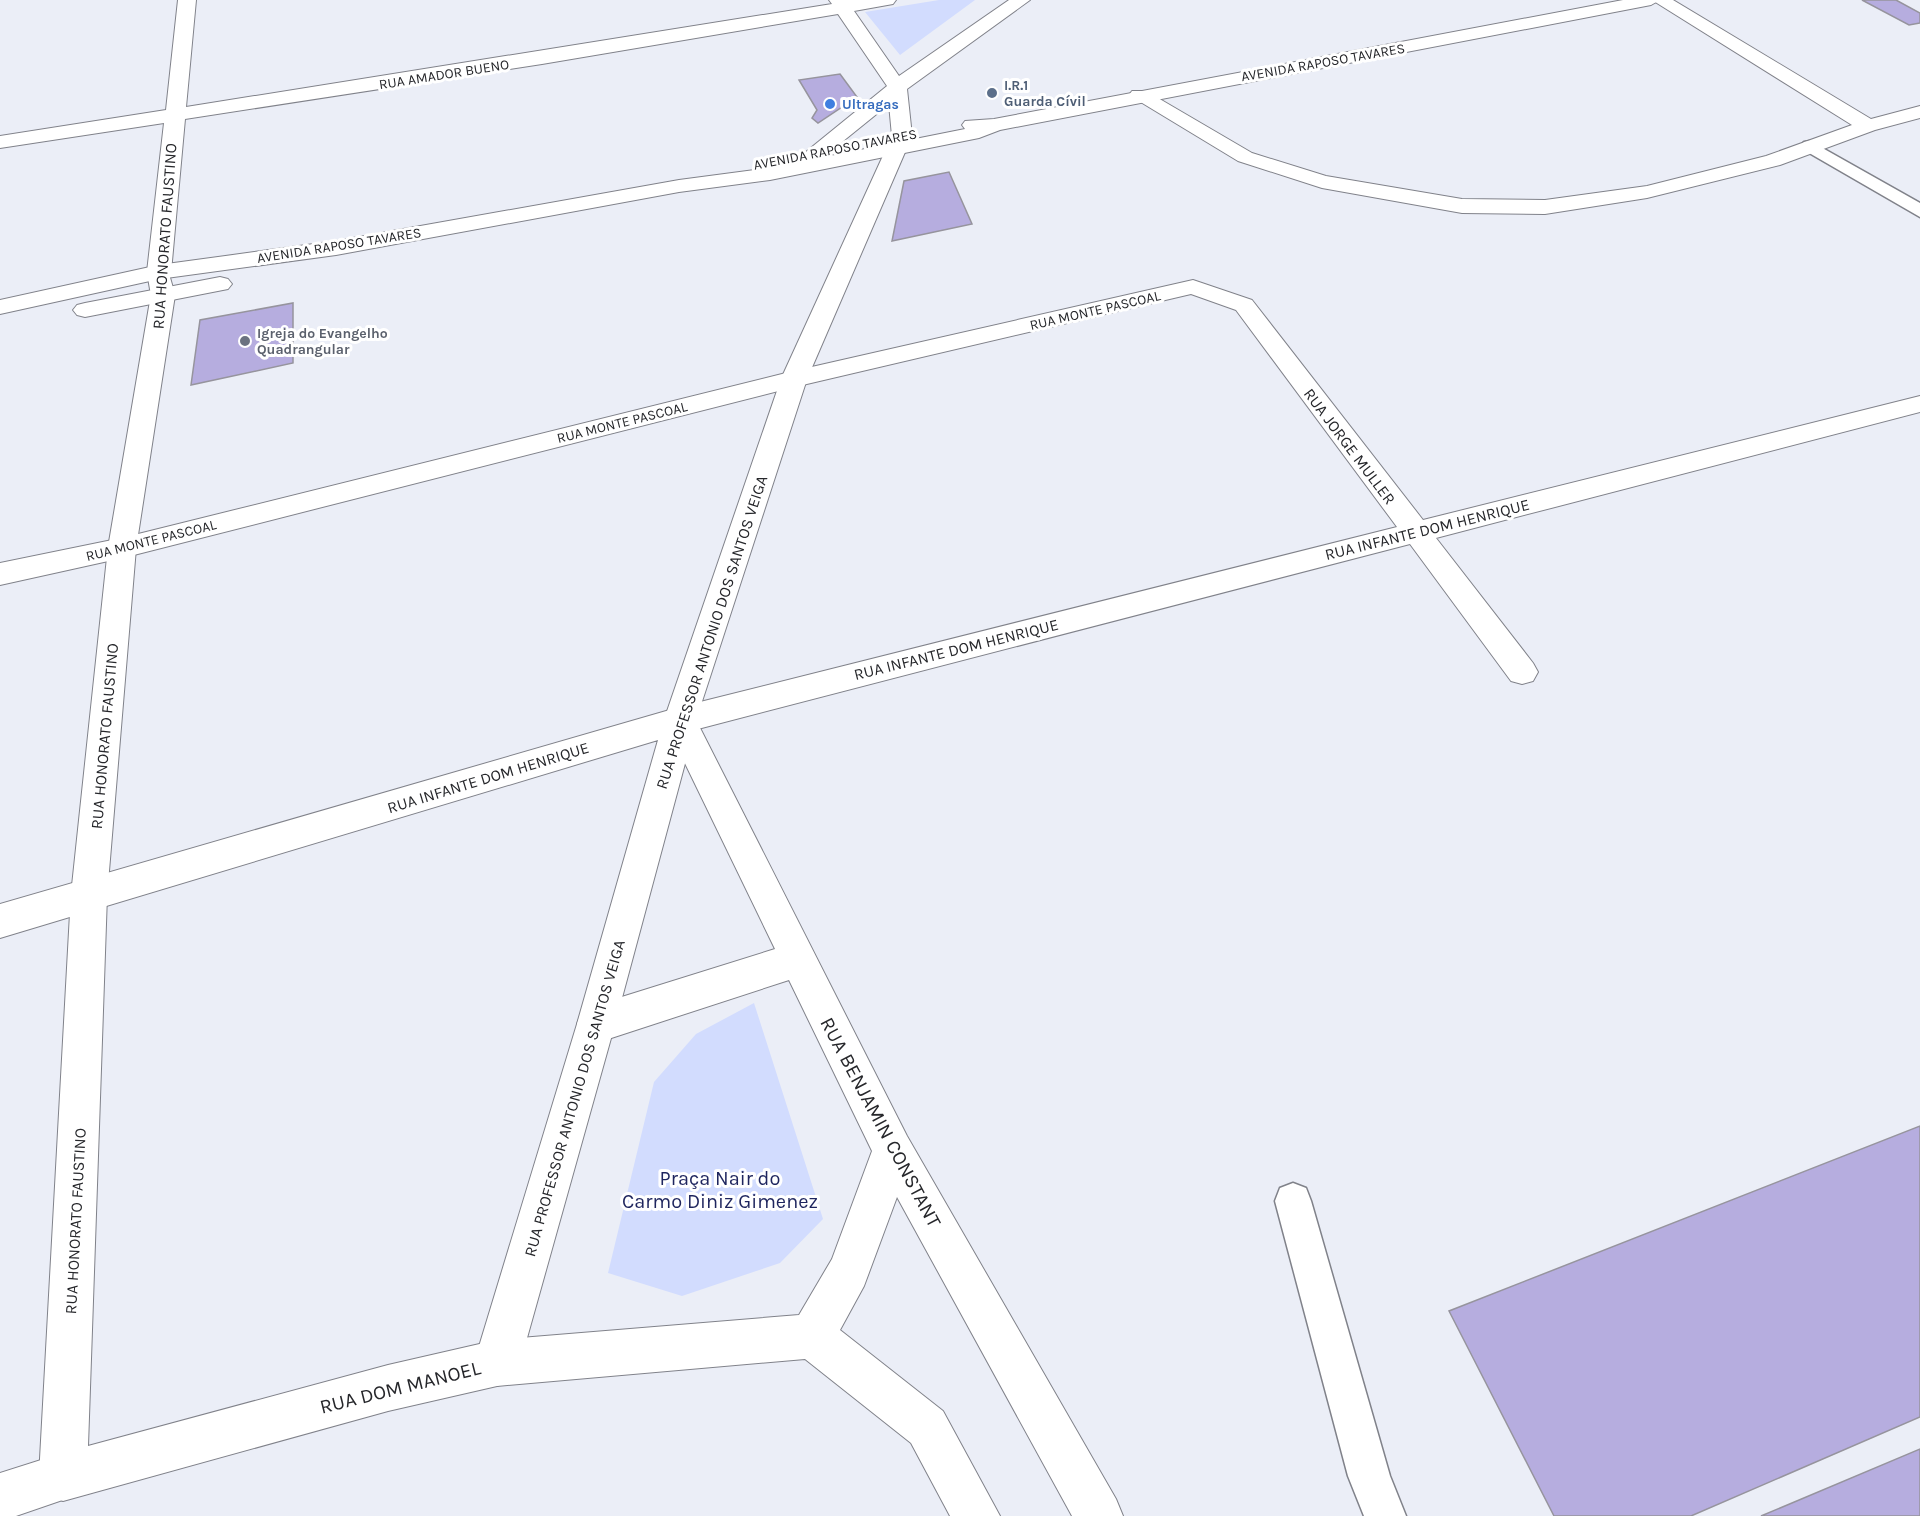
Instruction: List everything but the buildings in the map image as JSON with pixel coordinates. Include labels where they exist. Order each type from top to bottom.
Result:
[{"type":"street","name":"RUA HONORATO FAUSTINO","points":[[63,1477],[89,895],[122,548],[161,284],[174,115],[187,0]]},
{"type":"street","name":"RUA AMADOR BUENO","points":[[0,142],[542,58],[841,4],[887,0]]},
{"type":"street","points":[[814,155],[897,87],[1021,0]]},
{"type":"street","points":[[1660,0],[1868,126]]},
{"type":"street","name":"AVENIDA RAPOSO TAVARES","points":[[679,186],[746,166],[979,132],[994,125],[1140,95],[1638,1]]},
{"type":"street","points":[[841,4],[897,87]]},
{"type":"street","name":"RUA PROFESSOR ANTONIO DOS SANTOS VEIGA","points":[[498,1364],[596,1024],[680,720],[794,379],[899,142],[897,87]]},
{"type":"street","points":[[1140,95],[1245,157],[1322,182],[1462,206],[1545,207],[1647,192],[1773,161],[1868,126],[1920,112]]},
{"type":"street","name":"AVENIDA RAPOSO TAVARES","points":[[161,284],[285,272],[336,248],[679,186],[770,174],[899,142]]},
{"type":"street","points":[[0,307],[161,284]]},
{"type":"street","points":[[0,326],[161,284]]},
{"type":"street","name":"RUA MONTE PASCOAL","points":[[0,574],[122,548],[794,379],[1193,287],[1244,305]]},
{"type":"street","name":"RUA JORGE MULLER","points":[[1244,305],[1522,672]]},
{"type":"street","name":"RUA INFANTE DOM HENRIQUE","points":[[0,921],[680,720],[1920,404]]},
{"type":"street","name":"RUA BENJAMIN CONSTANT","points":[[680,720],[893,1150],[1099,1516]]},
{"type":"street","points":[[596,1024],[797,960]]},
{"type":"street","points":[[893,1150],[849,1271],[812,1336],[927,1427],[976,1516]]},
{"type":"street","name":"RUA DOM MANOEL","points":[[0,1497],[63,1477],[388,1388],[498,1364],[812,1336]]},
{"type":"lane","points":[[1810,146],[1920,211]]},
{"type":"lane","points":[[1293,1201],[1369,1476],[1385,1516]]},
{"type":"green space","points":[[939,0],[975,0],[900,55],[865,12]]},
{"type":"green space","name":"Praça Nair do Carmo Diniz Gimenez","points":[[754,1003],[823,1219],[780,1263],[682,1296],[608,1273],[654,1082],[696,1034]]},
{"type":"place","name":"I.R.1 Guarda Cívil","points":[[992,93]]},
{"type":"place","name":"Ultragas","points":[[830,104]]},
{"type":"place","name":"Igreja do Evangelho Quadrangular","points":[[245,341]]}]
